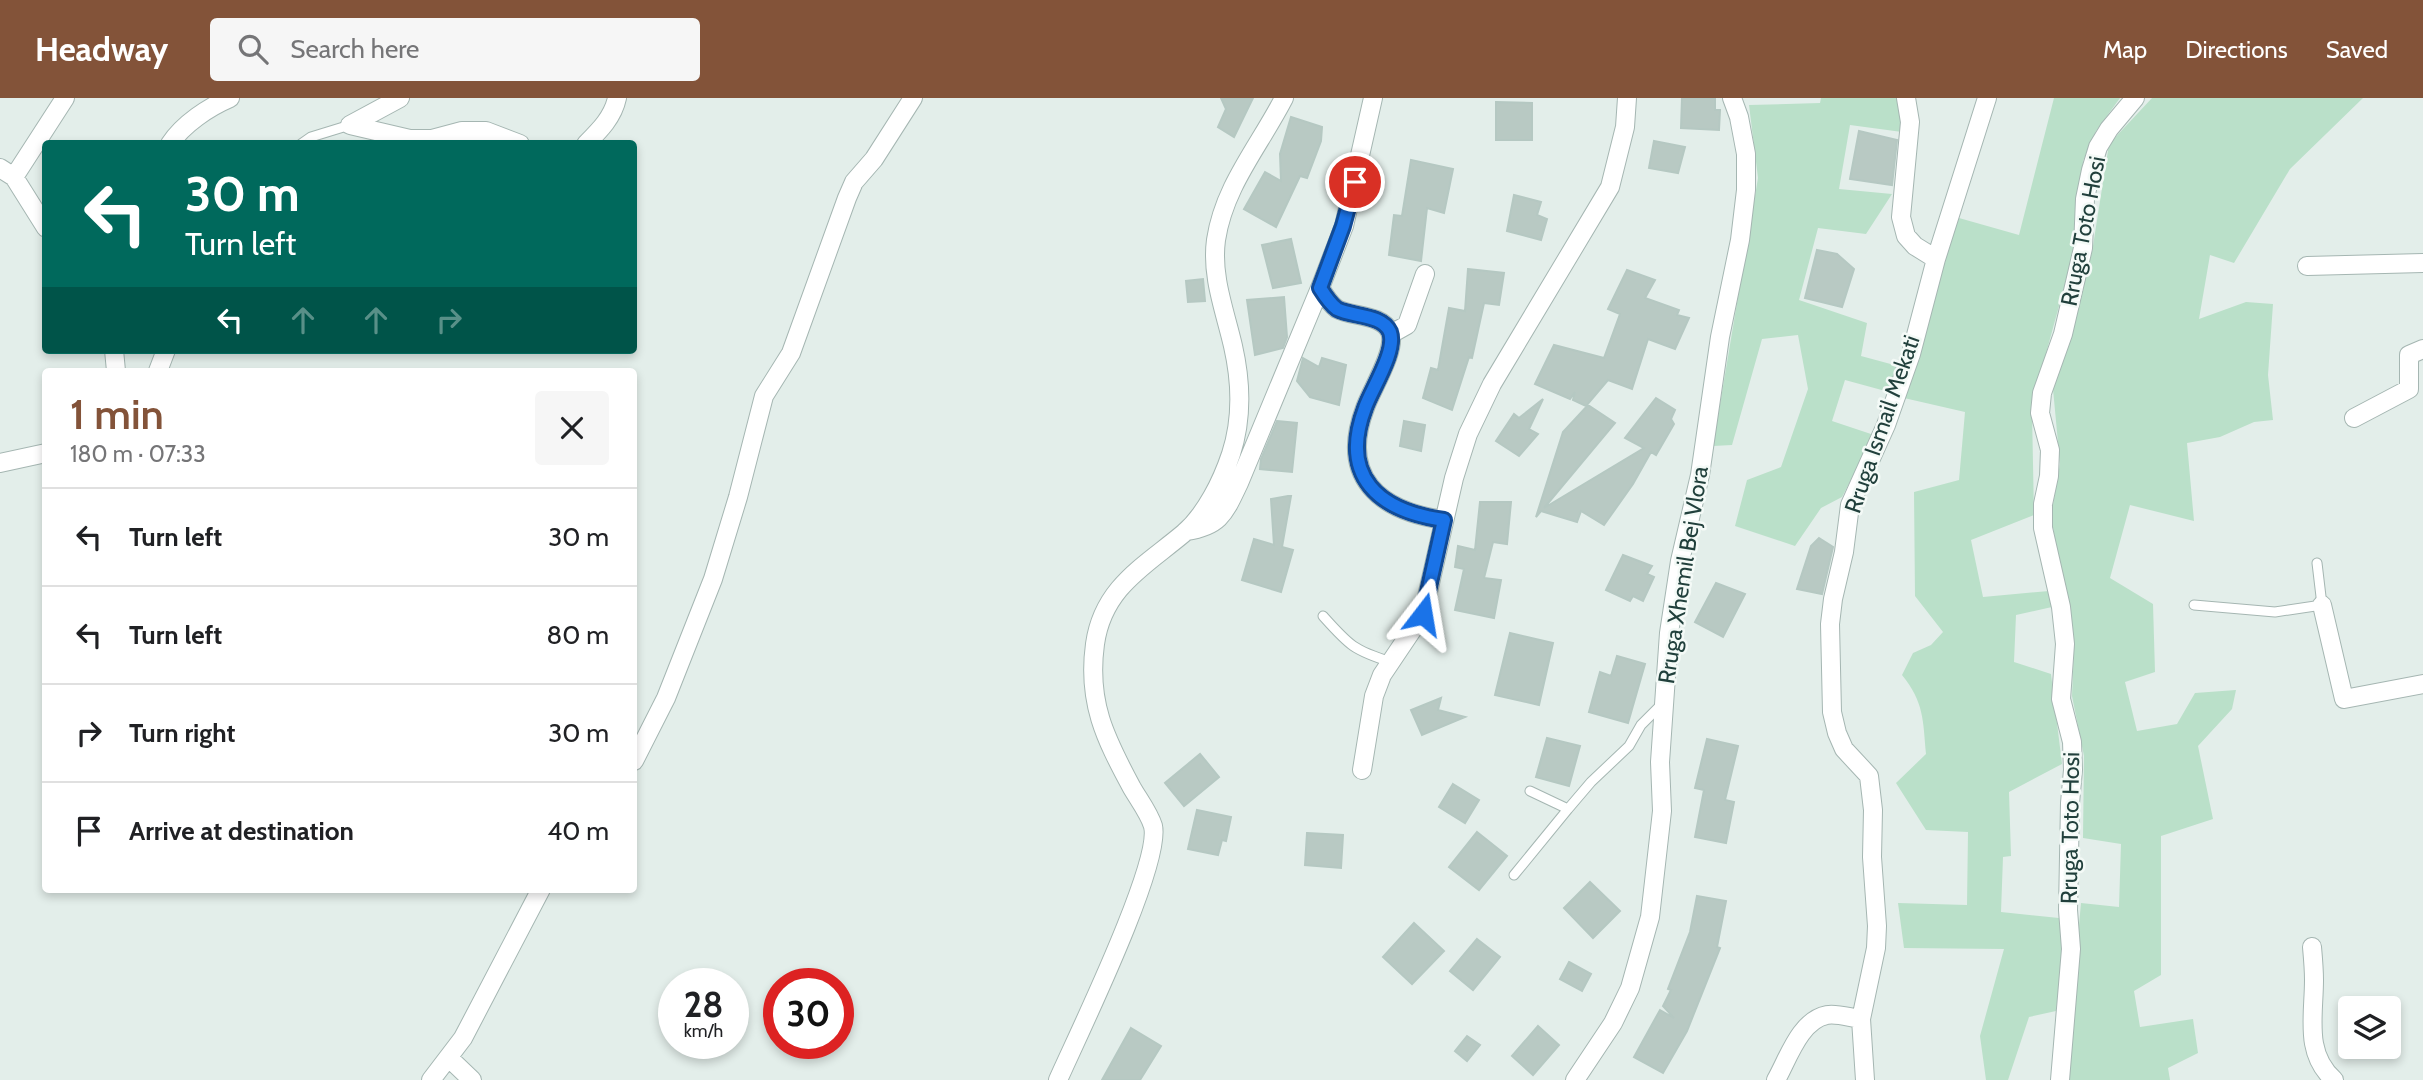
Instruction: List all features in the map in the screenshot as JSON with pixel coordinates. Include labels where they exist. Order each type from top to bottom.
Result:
[{"type":"street","points":[[42,222],[7,172],[65,98]]},
{"type":"street","points":[[172,140],[195,119],[230,98]]},
{"type":"street","points":[[350,125],[400,98]]},
{"type":"street","points":[[590,140],[603,128],[617,98]]},
{"type":"street","points":[[637,755],[666,698],[713,579],[764,396],[791,353],[846,198],[854,182],[874,159],[913,98]]},
{"type":"street","points":[[1058,1080],[1146,872],[1153,828],[1100,724],[1093,671],[1098,625],[1107,603],[1129,577],[1186,531],[1218,485],[1231,453],[1239,422],[1239,388],[1234,349],[1221,303],[1216,270],[1216,242],[1221,215],[1245,162],[1284,98]]},
{"type":"street","points":[[1186,531],[1202,529],[1217,522],[1226,510],[1320,288],[1343,226],[1373,98]]},
{"type":"street","points":[[1362,770],[1374,696],[1391,662],[1423,614],[1444,520],[1468,435],[1492,384],[1610,187],[1625,127],[1627,98]]},
{"type":"street","name":"Rruga Xhemil Bej Vlora","points":[[1575,1080],[1614,1023],[1650,917],[1662,811],[1660,762],[1663,702],[1674,600],[1700,475],[1720,337],[1740,240],[1746,190],[1746,154],[1739,117],[1732,98]]},
{"type":"street","points":[[1906,98],[1910,122],[1901,217],[1906,236],[1915,246],[1936,259]]},
{"type":"street","name":"Rruga Ismail Mekati","points":[[1865,1080],[1861,1019],[1876,948],[1877,926],[1871,836],[1873,810],[1870,776],[1844,749],[1836,733],[1832,712],[1830,624],[1833,599],[1844,552],[1850,505],[1886,425],[1911,354],[1936,259],[1987,98]]},
{"type":"street","name":"Rruga Toto Hosi","points":[[2060,1080],[2071,949],[2068,910],[2073,770],[2072,742],[2061,699],[2065,644],[2061,607],[2043,527],[2050,450],[2040,413],[2042,393],[2063,334],[2083,248],[2085,199],[2091,170],[2098,147],[2109,129],[2135,98]]},
{"type":"street","points":[[350,125],[410,139],[432,139],[461,131],[486,131],[514,140]]},
{"type":"street","points":[[2307,266],[2423,263]]},
{"type":"street","points":[[1391,334],[1407,325],[1425,274]]},
{"type":"street","points":[[1320,288],[1336,308],[1373,319],[1385,326],[1391,334],[1383,368],[1365,407],[1358,432],[1362,473],[1371,488],[1384,500],[1424,517],[1444,520]]},
{"type":"street","points":[[2354,418],[2409,389],[2409,355],[2423,349]]},
{"type":"street","points":[[0,463],[42,454]]},
{"type":"street","points":[[2322,605],[2344,699],[2423,684]]},
{"type":"street","points":[[431,1080],[463,1038],[539,893]]},
{"type":"street","points":[[2312,947],[2314,981],[2311,1014],[2315,1057],[2323,1071],[2333,1080]]},
{"type":"street","points":[[1776,1080],[1797,1039],[1814,1020],[1828,1015],[1861,1019]]},
{"type":"street","points":[[449,1058],[472,1080]]},
{"type":"lane","points":[[308,140],[350,125]]},
{"type":"lane","points":[[2194,605],[2275,612],[2322,605],[2317,563]]},
{"type":"lane","points":[[1323,616],[1349,645],[1391,662]]},
{"type":"lane","points":[[1514,875],[1591,782],[1629,746],[1641,725],[1663,702]]},
{"type":"lane","points":[[1530,791],[1568,809]]},
{"type":"green space","points":[[1821,98],[1898,98],[1902,132],[1850,125],[1839,189],[1892,194],[1866,234],[1818,228],[1799,300],[1867,323],[1861,356],[1898,366],[1889,392],[1845,380],[1832,421],[1874,435],[1842,497],[1821,508],[1795,546],[1735,526],[1747,480],[1781,467],[1808,389],[1798,335],[1762,339],[1732,445],[1713,446],[1758,178],[1749,105],[1820,103]]},
{"type":"green space","points":[[2054,98],[2120,98],[2096,131],[2083,161],[2076,244],[2032,412],[2034,515],[1971,540],[1983,597],[2049,591],[2052,607],[2016,615],[2014,662],[2051,674],[2062,764],[2009,792],[2011,856],[2003,857],[2001,912],[2059,918],[2063,950],[2056,1011],[2029,1017],[2008,1080],[1986,1080],[1980,1036],[2004,949],[1904,948],[1898,903],[1967,905],[1968,832],[1926,830],[1896,783],[1926,754],[1923,721],[1918,703],[1902,675],[1913,653],[1931,645],[1943,632],[1915,596],[1914,492],[1959,480],[1965,412],[1904,398],[1939,274],[1959,218],[2019,235]]},
{"type":"green space","points":[[2152,98],[2363,98],[2290,169],[2234,263],[2210,255],[2199,319],[2246,302],[2273,304],[2268,375],[2273,420],[2254,422],[2220,437],[2187,443],[2194,521],[2130,505],[2110,578],[2153,604],[2155,672],[2125,682],[2137,731],[2177,724],[2195,693],[2236,690],[2232,709],[2198,746],[2213,819],[2161,836],[2161,975],[2134,991],[2140,1027],[2193,1019],[2198,1053],[2168,1068],[2170,1080],[2065,1080],[2081,903],[2119,907],[2121,844],[2083,838],[2084,756],[2072,696],[2074,648],[2051,516],[2060,464],[2053,389],[2092,252],[2109,144]]},
{"type":"building","points":[[1221,98],[1253,98],[1234,137],[1218,127],[1226,109]]},
{"type":"building","points":[[1682,98],[1715,98],[1715,110],[1720,110],[1719,130],[1681,128]]},
{"type":"building","points":[[1496,102],[1532,103],[1532,140],[1496,140]]},
{"type":"building","points":[[1291,117],[1322,127],[1321,141],[1307,178],[1300,176],[1276,227],[1244,209],[1265,172],[1281,181],[1280,154]]},
{"type":"building","points":[[1859,131],[1897,140],[1892,185],[1850,179]]},
{"type":"building","points":[[1654,141],[1685,147],[1678,173],[1649,168]]},
{"type":"building","points":[[1411,160],[1453,169],[1444,213],[1427,208],[1421,261],[1389,255],[1394,215],[1402,216]]},
{"type":"building","points":[[1514,195],[1541,202],[1537,215],[1547,219],[1541,240],[1507,231]]},
{"type":"building","points":[[1291,239],[1301,283],[1273,288],[1262,245]]},
{"type":"building","points":[[1817,250],[1837,254],[1854,269],[1842,307],[1805,298]]},
{"type":"building","points":[[1468,269],[1504,273],[1499,305],[1484,303],[1472,358],[1469,357],[1452,410],[1423,398],[1431,368],[1438,370],[1449,308],[1465,311]]},
{"type":"building","points":[[1627,270],[1655,280],[1645,298],[1679,310],[1677,315],[1689,318],[1675,349],[1648,339],[1632,389],[1608,380],[1586,406],[1573,400],[1575,392],[1570,399],[1535,384],[1554,345],[1604,358],[1620,314],[1608,309]]},
{"type":"building","points":[[1203,279],[1205,301],[1188,302],[1186,281]]},
{"type":"building","points":[[1284,297],[1287,337],[1283,348],[1255,355],[1247,300]]},
{"type":"building","points":[[1303,358],[1319,367],[1322,358],[1346,365],[1339,405],[1310,397],[1297,381]]},
{"type":"building","points":[[1656,398],[1675,410],[1671,419],[1674,424],[1656,455],[1651,452],[1633,484],[1604,525],[1581,511],[1577,522],[1541,511],[1536,517],[1563,432],[1588,405],[1615,423],[1544,508],[1644,448],[1625,438]]},
{"type":"building","points":[[1543,399],[1529,429],[1538,434],[1519,456],[1496,441],[1514,414],[1519,418]]},
{"type":"building","points":[[1277,421],[1297,423],[1292,472],[1260,469],[1261,459]]},
{"type":"building","points":[[1404,421],[1425,425],[1421,451],[1400,446]]},
{"type":"building","points":[[1291,496],[1282,547],[1293,550],[1281,592],[1242,580],[1254,539],[1274,545],[1271,499]]},
{"type":"building","points":[[1480,502],[1511,502],[1507,544],[1493,542],[1484,578],[1501,580],[1494,618],[1455,610],[1464,569],[1455,567],[1458,546],[1475,550]]},
{"type":"building","points":[[1819,538],[1833,547],[1822,594],[1797,589],[1811,546]]},
{"type":"building","points":[[1623,555],[1652,566],[1647,574],[1654,577],[1643,601],[1633,596],[1630,601],[1606,590]]},
{"type":"building","points":[[1716,583],[1745,594],[1723,637],[1695,622]]},
{"type":"building","points":[[1510,633],[1553,643],[1539,705],[1495,695]]},
{"type":"building","points":[[1617,656],[1645,664],[1628,723],[1589,712],[1600,672],[1611,676]]},
{"type":"building","points":[[1441,698],[1438,710],[1465,717],[1422,735],[1411,710]]},
{"type":"building","points":[[1547,738],[1580,746],[1569,786],[1536,777]]},
{"type":"building","points":[[1707,739],[1738,746],[1725,800],[1734,802],[1726,843],[1695,837],[1704,790],[1695,788]]},
{"type":"building","points":[[1200,754],[1219,777],[1184,806],[1165,783]]},
{"type":"building","points":[[1453,784],[1479,800],[1465,823],[1439,807]]},
{"type":"building","points":[[1197,810],[1231,817],[1226,841],[1222,840],[1218,855],[1188,849]]},
{"type":"building","points":[[1477,832],[1507,856],[1479,890],[1449,867]]},
{"type":"building","points":[[1307,833],[1343,835],[1341,868],[1305,865]]},
{"type":"building","points":[[1590,882],[1620,911],[1593,938],[1564,908]]},
{"type":"building","points":[[1697,896],[1726,901],[1717,947],[1720,948],[1687,1031],[1663,1073],[1634,1057],[1660,1010],[1674,1018],[1663,1006],[1690,932]]},
{"type":"building","points":[[1414,923],[1444,951],[1412,984],[1383,957]]},
{"type":"building","points":[[1477,939],[1500,957],[1473,990],[1450,971]]},
{"type":"building","points":[[1569,962],[1591,974],[1582,991],[1560,979]]},
{"type":"building","points":[[1538,1026],[1559,1045],[1533,1075],[1512,1056]]},
{"type":"building","points":[[1131,1028],[1161,1046],[1140,1080],[1102,1080]]},
{"type":"building","points":[[1467,1036],[1480,1045],[1467,1061],[1455,1051]]},
{"type":"route","points":[[1355,182],[1343,226],[1320,288],[1336,308],[1373,319],[1385,326],[1391,334],[1383,368],[1365,407],[1358,432],[1358,453],[1362,473],[1371,488],[1384,500],[1402,510],[1444,520],[1423,614]]}]
